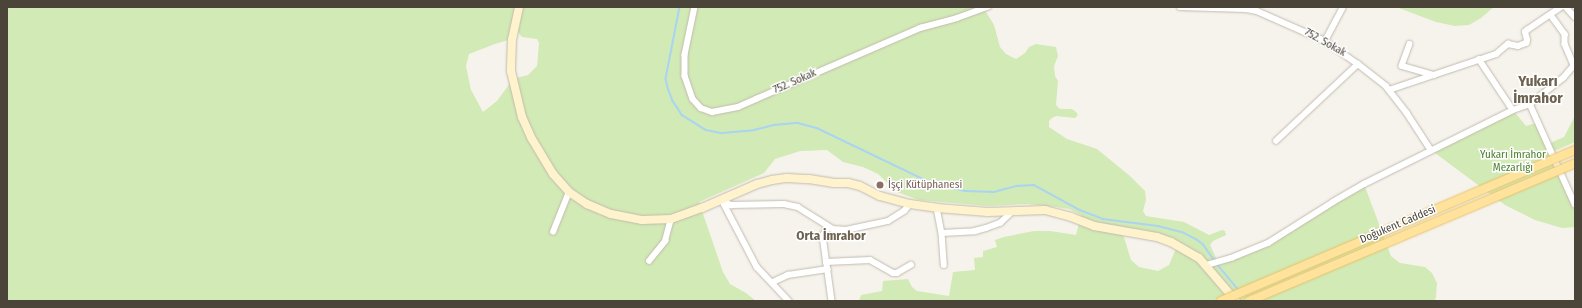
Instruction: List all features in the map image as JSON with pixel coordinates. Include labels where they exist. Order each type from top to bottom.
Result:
[{"type":"main road","name":"Doğukent Caddesi","points":[[1220,301],[1575,150]]},
{"type":"main road","name":"Doğukent Caddesi","points":[[1249,301],[1575,163]]},
{"type":"street","points":[[519,7],[512,39],[510,71],[522,117],[541,156],[553,174],[569,192],[586,204],[611,214],[642,220],[671,219],[757,184],[787,178],[854,184],[880,196],[910,204],[937,208],[1012,212],[1045,210],[1071,217],[1094,226],[1157,237],[1184,249],[1207,265],[1236,301]]},
{"type":"street","name":"752. Sokak","points":[[695,7],[685,55],[686,76],[693,99],[701,108],[712,112],[723,111],[750,102],[914,30],[957,18],[988,7]]},
{"type":"street","name":"752. Sokak","points":[[1180,7],[1246,8],[1270,16],[1325,41],[1358,64],[1389,90],[1407,113],[1431,150]]},
{"type":"street","points":[[1325,41],[1343,7]]},
{"type":"street","points":[[1389,90],[1496,54],[1508,44],[1518,46],[1526,43],[1527,40],[1525,32],[1551,15],[1560,7]]},
{"type":"street","points":[[1566,7],[1575,17]]},
{"type":"street","points":[[1207,265],[1231,258],[1268,243],[1333,202],[1431,150],[1513,110],[1530,104],[1563,78],[1575,65],[1565,44],[1564,34],[1551,15]]},
{"type":"street","points":[[1410,44],[1402,66],[1434,75]]},
{"type":"street","points":[[1479,59],[1513,110]]},
{"type":"street","points":[[1276,141],[1358,64]]},
{"type":"street","points":[[1530,104],[1575,204]]},
{"type":"street","points":[[553,232],[569,192]]},
{"type":"street","points":[[722,199],[731,204],[784,204],[798,207],[829,227],[846,230],[888,222],[904,212],[910,204]]},
{"type":"street","points":[[722,199],[751,258],[764,275],[773,282],[789,301]]},
{"type":"street","points":[[937,208],[942,233],[944,265]]},
{"type":"street","points":[[942,233],[986,228],[1000,223],[1012,212]]},
{"type":"street","points":[[649,261],[665,240],[671,219]]},
{"type":"street","points":[[829,227],[823,236],[832,301]]},
{"type":"street","points":[[826,262],[870,260],[893,273],[897,273],[911,264]]},
{"type":"street","points":[[773,282],[788,275],[828,269]]},
{"type":"green space","points":[[7,7],[983,7],[994,25],[1000,47],[1006,54],[1016,59],[1025,53],[1029,47],[1036,44],[1056,47],[1058,56],[1054,66],[1055,76],[1058,81],[1056,105],[1060,109],[1072,109],[1078,115],[1075,118],[1056,116],[1049,121],[1049,127],[1067,139],[1097,149],[1130,176],[1145,191],[1146,200],[1143,211],[1146,216],[1184,222],[1209,235],[1222,230],[1225,231],[1226,235],[1213,241],[1210,245],[1218,262],[1256,248],[1364,184],[1391,256],[1400,263],[1425,267],[1432,273],[1437,283],[1435,301],[859,301],[861,295],[882,291],[883,281],[908,279],[912,287],[917,291],[949,296],[953,272],[975,270],[974,258],[983,257],[983,251],[997,247],[995,240],[1034,231],[1050,231],[1076,235],[1081,215],[1069,209],[1028,204],[988,206],[919,200],[897,192],[878,174],[863,167],[843,162],[827,150],[800,151],[775,159],[764,173],[699,202],[723,272],[730,284],[746,293],[756,301],[7,301]],"holes":[[[517,31],[522,37],[537,39],[539,43],[537,66],[528,75],[513,79],[497,101],[483,112],[471,90],[466,66],[469,54],[512,39]],[[1115,229],[1177,246],[1169,265],[1158,271],[1139,267],[1131,260],[1124,237]]]},
{"type":"green space","points":[[1396,7],[1494,7],[1481,18],[1469,25],[1455,26],[1436,22]]},
{"type":"green space","name":"Yukarı İmrahor Mezarlığı","points":[[1513,110],[1526,126],[1539,122],[1548,144],[1564,137],[1575,116],[1575,142],[1552,152],[1575,204],[1575,227],[1562,228],[1535,220],[1505,205],[1431,150]]},
{"type":"waterway","points":[[680,7],[666,79],[673,101],[682,115],[706,130],[722,133],[754,130],[774,125],[798,123],[817,128],[929,182],[966,191],[994,192],[1017,186],[1034,185],[1080,210],[1103,219],[1158,226],[1182,232],[1203,244],[1215,261]]},
{"type":"waterway","points":[[1217,264],[1239,290]]},
{"type":"place","name":"İşçi Kütüphanesi","points":[[880,185]]},
{"type":"district","name":"Yukarı İmrahor","points":[[1538,90]]},
{"type":"district","name":"Orta İmrahor","points":[[831,236]]}]
